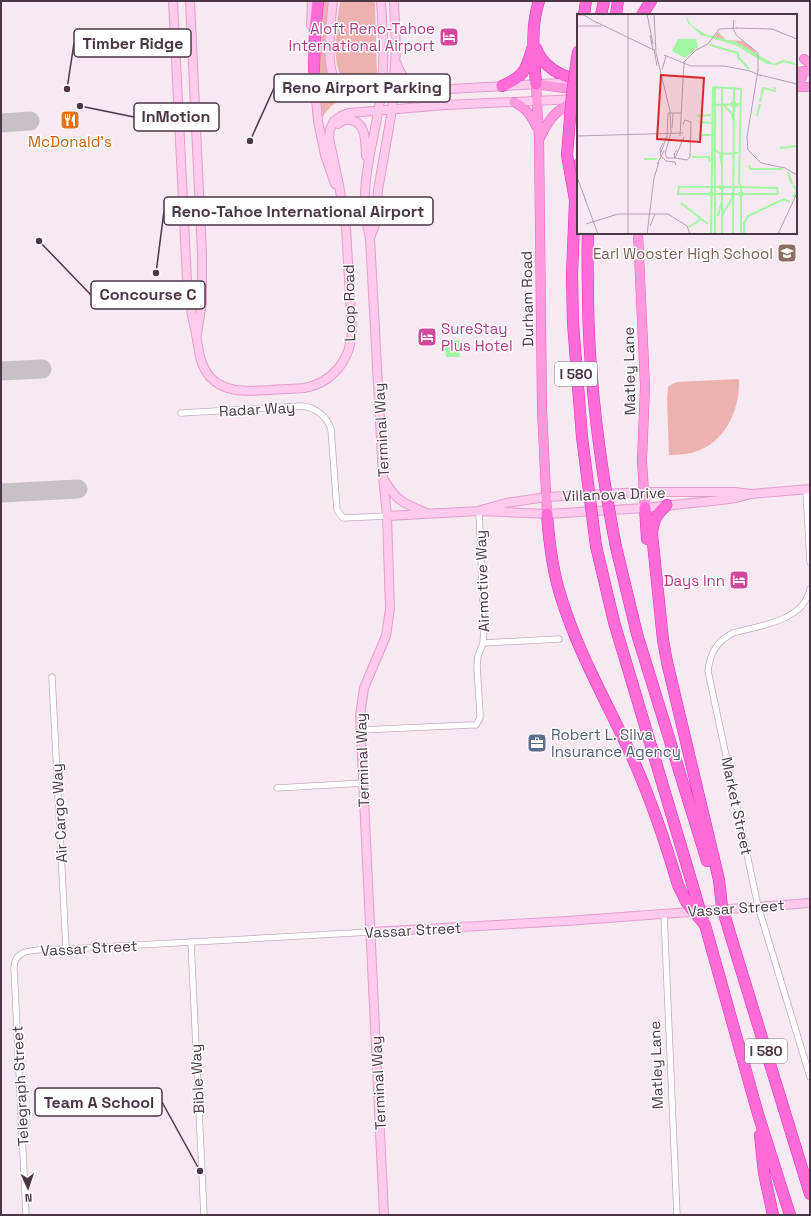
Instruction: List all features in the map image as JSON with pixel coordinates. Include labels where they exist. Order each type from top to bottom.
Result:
[{"type":"highway","points":[[314,70],[315,30],[318,1]]},
{"type":"highway","points":[[536,84],[533,30],[539,1]]},
{"type":"highway","points":[[584,14],[586,1]]},
{"type":"highway","points":[[601,14],[604,1]]},
{"type":"highway","points":[[616,14],[618,1]]},
{"type":"highway","points":[[643,14],[651,1]]},
{"type":"highway","points":[[648,14],[651,1]]},
{"type":"highway","points":[[534,41],[540,56],[551,69],[577,81]]},
{"type":"highway","points":[[502,86],[521,75],[529,60],[534,41]]},
{"type":"highway","points":[[575,200],[567,155],[572,94],[577,58]]},
{"type":"highway","name":"I 580","points":[[577,176],[572,275],[573,323],[580,422],[596,546],[616,628],[705,925],[758,1114],[790,1215]]},
{"type":"highway","name":"I 580","points":[[588,234],[588,310],[592,384],[602,472],[616,547],[637,634],[717,881],[722,907],[809,1190]]},
{"type":"highway","points":[[667,506],[659,512],[655,519],[652,534],[663,640],[671,682],[717,881]]},
{"type":"highway","points":[[644,508],[651,585],[656,616],[663,640]]},
{"type":"highway","points":[[547,514],[552,558],[560,596],[575,638],[614,716],[646,788],[659,823],[678,885],[687,903],[705,925]]},
{"type":"highway","points":[[758,1114],[764,1173],[773,1215]]},
{"type":"main road","name":"Loop Road","points":[[173,1],[187,280],[190,307],[199,355],[206,371],[219,384],[230,389],[248,391],[304,388],[319,383],[335,373],[345,360],[350,348],[352,336],[347,242],[341,197]]},
{"type":"main road","points":[[190,1],[202,254],[202,302],[196,337]]},
{"type":"main road","points":[[312,1],[310,43],[314,70],[316,107],[320,132],[329,167],[341,197]]},
{"type":"main road","points":[[333,1],[330,65],[333,75],[343,86],[352,91],[393,92],[577,81]]},
{"type":"main road","name":"Terminal Way","points":[[381,1],[384,58],[382,92],[366,175],[365,209],[370,238],[383,478],[387,516],[390,609],[389,623],[382,649],[369,674],[364,688],[361,702],[360,730],[384,1215]]},
{"type":"main road","name":"Terminal Way","points":[[370,238],[375,225],[378,190],[392,110],[396,62],[394,1]]},
{"type":"main road","points":[[396,62],[399,71],[405,79],[415,86],[426,90]]},
{"type":"main road","points":[[797,83],[799,83],[803,71]]},
{"type":"main road","points":[[536,84],[577,90]]},
{"type":"main road","name":"Durham Road","points":[[536,84],[539,135],[542,409],[547,514]]},
{"type":"main road","points":[[797,87],[810,86]]},
{"type":"main road","points":[[341,197],[330,143],[330,129],[334,121],[341,116],[349,113],[537,100],[577,99]]},
{"type":"main road","points":[[539,135],[551,117],[560,108],[577,100]]},
{"type":"main road","points":[[514,102],[527,110],[539,135]]},
{"type":"main road","points":[[330,143],[332,133],[340,122],[349,120],[358,124],[365,138],[366,175]]},
{"type":"main road","name":"Matley Lane","points":[[638,234],[646,386],[642,461],[644,508]]},
{"type":"main road","points":[[383,478],[397,499],[429,514]]},
{"type":"main road","name":"Villanova Drive","points":[[387,516],[479,511],[547,514],[644,508],[736,498],[751,494],[808,489]]},
{"type":"main road","name":"Villanova Drive","points":[[479,511],[506,503],[546,497],[644,492],[735,492],[751,494]]},
{"type":"main road","name":"Vassar Street","points":[[371,932],[664,914],[810,903]]},
{"type":"street","name":"Radar Way","points":[[181,413],[302,406],[313,409],[322,415],[331,429],[336,510],[343,518],[387,516]]},
{"type":"street","points":[[808,489],[810,562]]},
{"type":"street","name":"Airmotive Way","points":[[360,730],[476,725],[480,718],[477,666],[478,656],[483,643],[484,629],[479,511]]},
{"type":"street","name":"Market Street","points":[[810,589],[802,606],[790,616],[733,633],[726,637],[714,649],[709,662],[709,679],[758,906],[810,1077]]},
{"type":"street","points":[[483,643],[559,639]]},
{"type":"street","name":"Air Cargo Way","points":[[52,677],[66,948]]},
{"type":"street","points":[[277,788],[363,783]]},
{"type":"street","name":"Matley Lane","points":[[664,914],[677,1215]]},
{"type":"street","name":"Vassar Street","points":[[17,957],[24,952],[66,948],[371,932]]},
{"type":"street","name":"Bible Way","points":[[191,942],[204,1215]]},
{"type":"street","name":"Telegraph Street","points":[[17,957],[14,968],[26,1215]]},
{"type":"shaded area","points":[[322,1],[330,1],[326,33],[337,87],[352,96],[353,99],[334,104],[328,109],[322,118],[318,54]]},
{"type":"shaded area","points":[[340,1],[375,1],[377,75],[374,81],[367,87],[353,87],[344,80],[338,70],[336,41]]},
{"type":"shaded area","points":[[444,340],[459,340],[460,357],[446,357]]},
{"type":"shaded area","points":[[739,379],[739,390],[734,411],[725,430],[718,438],[710,445],[700,450],[685,454],[669,455],[668,387],[677,382]]},
{"type":"taxiway","points":[[1,123],[30,121]]},
{"type":"taxiway","points":[[1,371],[42,369]]},
{"type":"taxiway","points":[[1,493],[78,489]]},
{"type":"place","name":"Aloft Reno-Tahoe International Airport","points":[[449,37]]},
{"type":"place","name":"Timber Ridge","points":[[67,89]]},
{"type":"place","name":"InMotion","points":[[80,106]]},
{"type":"place","name":"McDonald's","points":[[70,120]]},
{"type":"place","name":"Reno Airport Parking","points":[[250,141]]},
{"type":"place","name":"Concourse C","points":[[39,241]]},
{"type":"place","name":"Earl Wooster High School","points":[[787,253]]},
{"type":"place","name":"Reno-Tahoe International Airport","points":[[156,273]]},
{"type":"place","name":"SureStay Plus Hotel","points":[[427,337]]},
{"type":"place","name":"Days Inn","points":[[739,580]]},
{"type":"place","name":"Robert L. Silva Insurance Agency","points":[[537,743]]},
{"type":"place","name":"Team A School","points":[[200,1171]]}]
